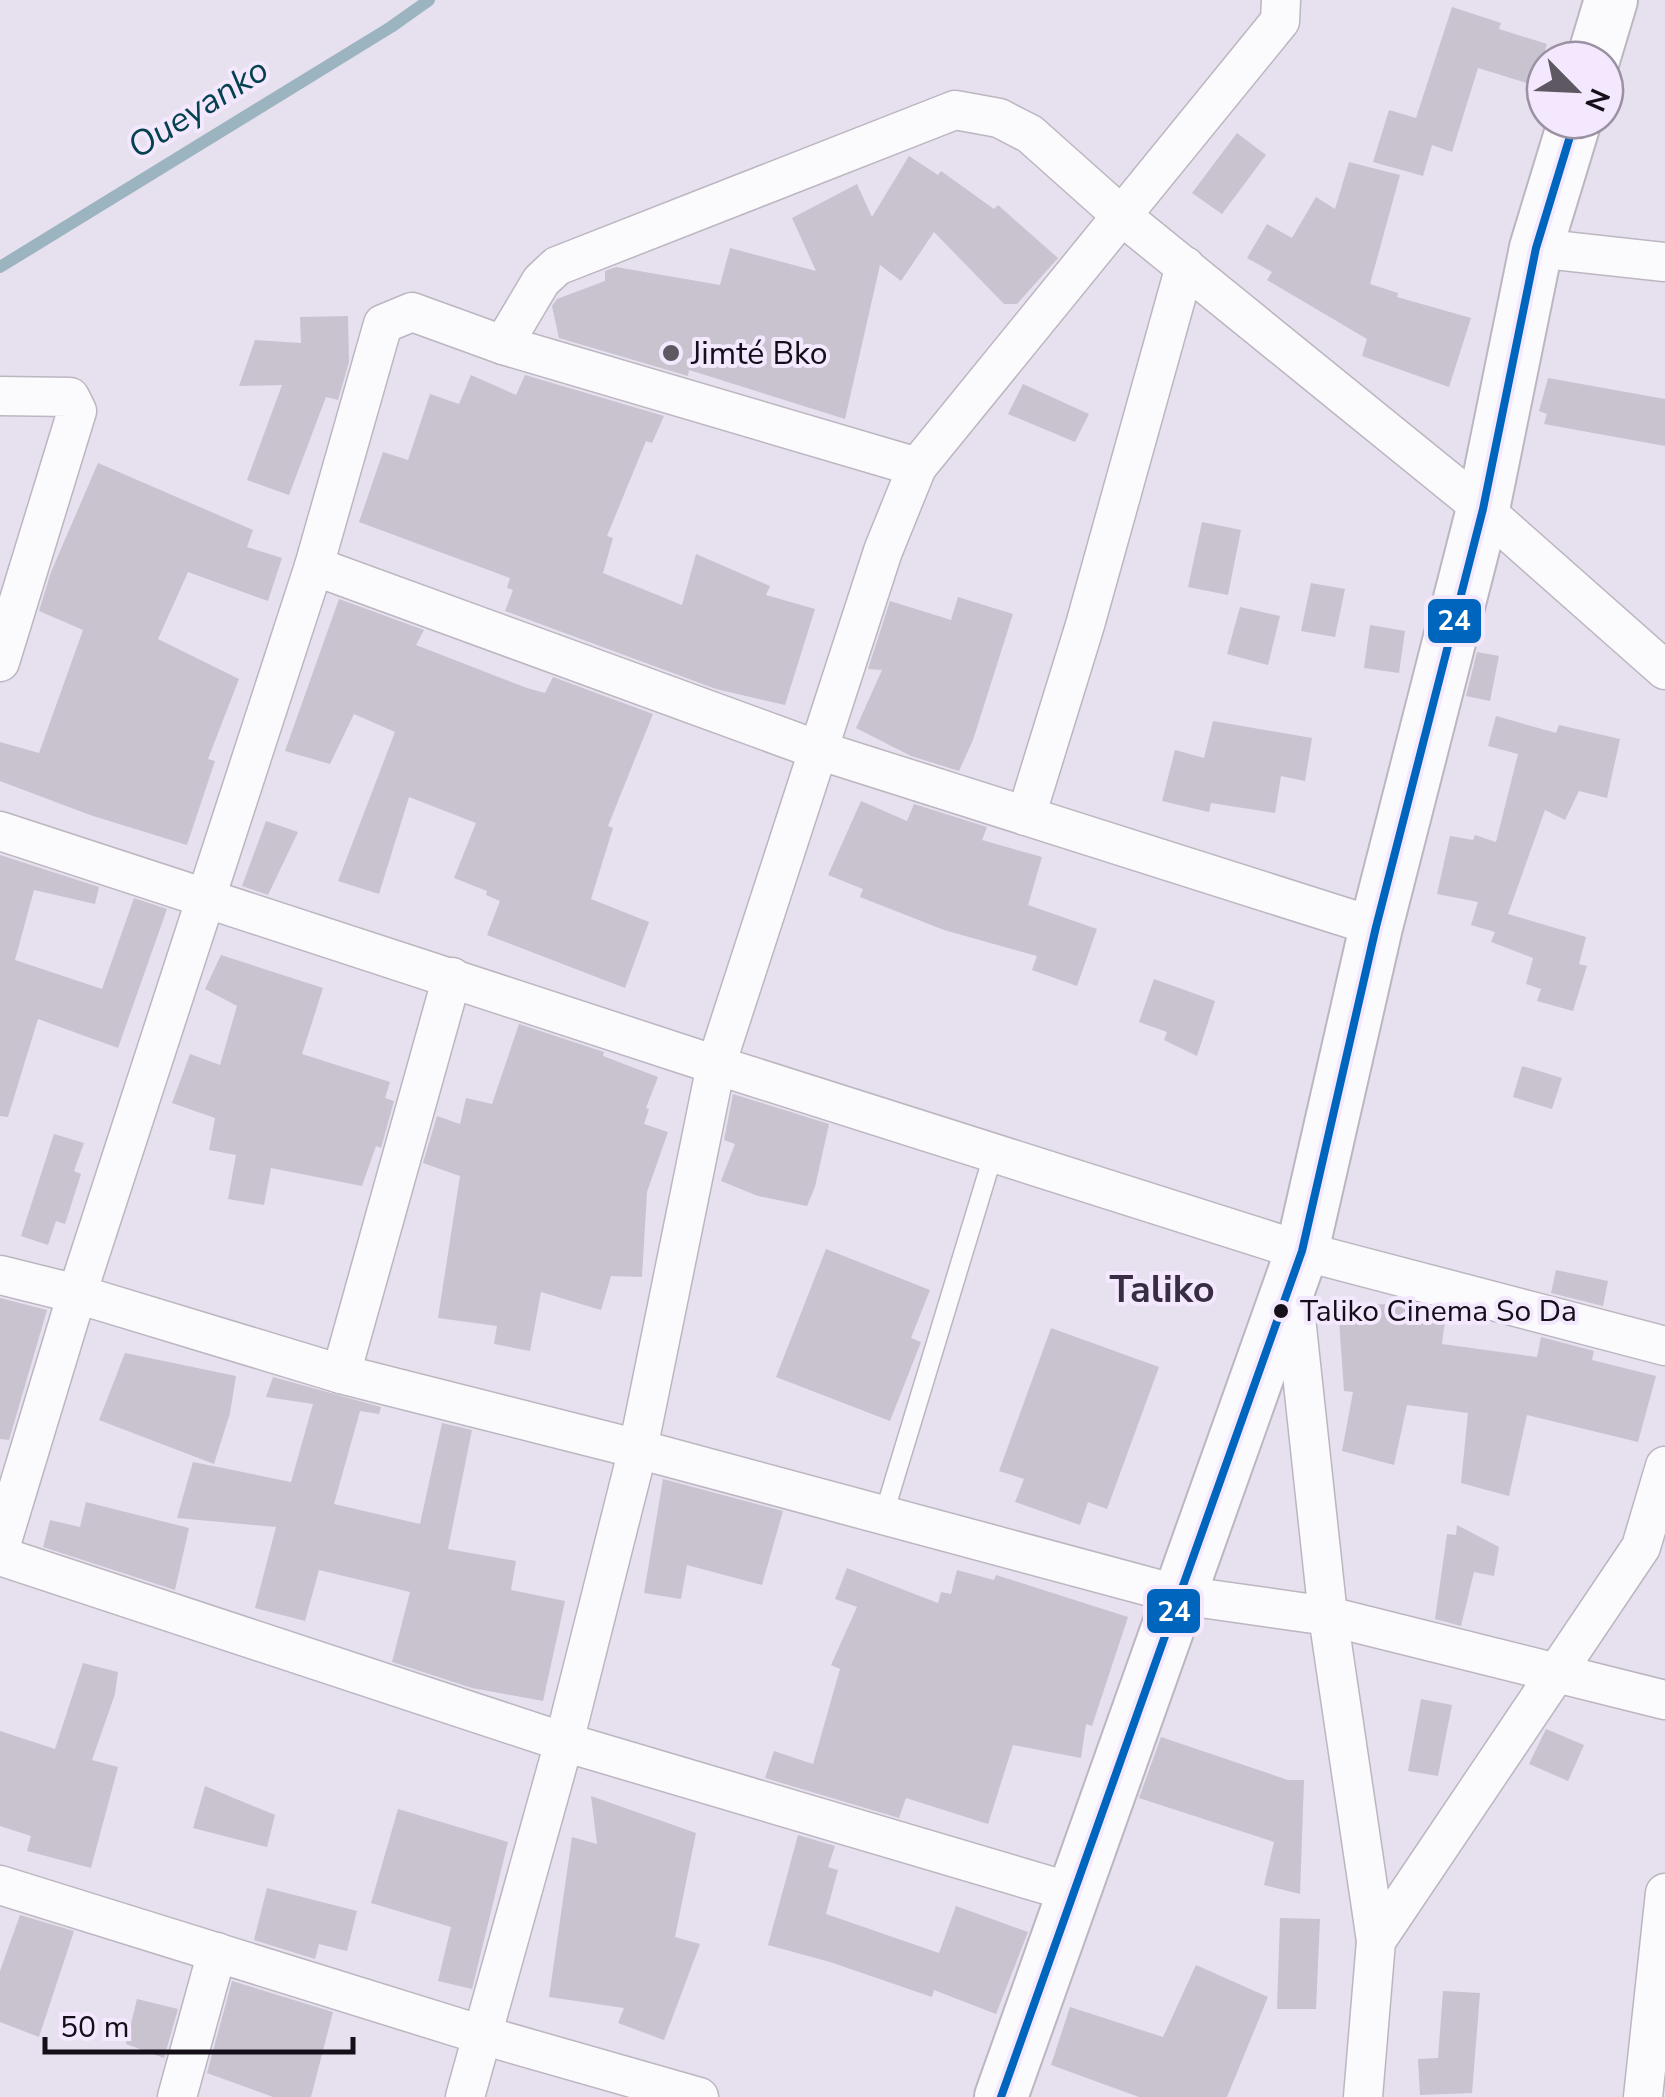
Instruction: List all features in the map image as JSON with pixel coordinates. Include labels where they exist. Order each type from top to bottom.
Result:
[{"type":"street","points":[[466,2097],[564,1742],[638,1449],[716,1065],[883,551],[918,467],[1280,21],[1281,0]]},
{"type":"street","points":[[1599,40],[1611,0]]},
{"type":"street","points":[[502,345],[541,281],[557,266],[956,110],[1000,118],[1030,134],[1122,216],[1483,508],[1665,670]]},
{"type":"street","points":[[1002,2097],[1297,1266],[1376,927],[1483,508],[1536,248],[1568,140]]},
{"type":"street","points":[[1536,248],[1665,262]]},
{"type":"street","points":[[1026,816],[1090,606],[1185,266]]},
{"type":"street","points":[[918,467],[502,345],[412,312],[384,324],[314,566],[77,1294],[0,1552],[564,1742],[1074,1893]]},
{"type":"street","points":[[0,396],[70,397],[77,411],[0,662]]},
{"type":"street","points":[[314,566],[818,750],[1376,927]]},
{"type":"street","points":[[0,830],[994,1152],[1297,1266],[1665,1346]]},
{"type":"street","points":[[341,1374],[452,977]]},
{"type":"street","points":[[1297,1266],[1328,1616],[1376,1941],[1363,2097]]},
{"type":"street","points":[[0,1275],[77,1294],[341,1374],[638,1449],[1180,1596],[1328,1616],[1665,1700]]},
{"type":"street","points":[[1376,1941],[1641,1547],[1665,1466]]},
{"type":"street","points":[[0,1884],[482,2035],[699,2097]]},
{"type":"street","points":[[1643,2097],[1665,1893]]},
{"type":"street","points":[[177,2097],[218,1952]]},
{"type":"lane","points":[[883,1516],[994,1152]]},
{"type":"building","points":[[1452,7],[1501,23],[1499,29],[1534,40],[1525,40],[1525,83],[1478,68],[1452,152],[1432,145],[1423,176],[1373,162],[1389,110],[1416,118]]},
{"type":"building","points":[[1237,133],[1266,155],[1222,214],[1192,193]]},
{"type":"building","points":[[909,156],[938,175],[941,171],[994,209],[998,205],[1058,258],[1017,304],[1004,304],[934,232],[901,281],[880,265],[845,419],[689,370],[688,376],[559,338],[552,306],[557,299],[605,281],[605,271],[616,267],[720,285],[730,248],[816,271],[792,218],[857,184],[872,217]]},
{"type":"building","points":[[1349,162],[1400,175],[1370,284],[1398,293],[1397,297],[1471,318],[1449,387],[1362,356],[1367,339],[1267,280],[1272,272],[1247,258],[1267,224],[1292,238],[1316,197],[1335,209]]},
{"type":"building","points":[[348,316],[349,362],[338,400],[326,397],[289,495],[247,480],[282,385],[239,386],[255,340],[301,343],[300,317]]},
{"type":"building","points":[[471,375],[516,395],[525,375],[664,416],[652,443],[646,441],[607,536],[613,538],[603,573],[682,605],[696,554],[770,586],[766,595],[815,609],[785,705],[716,689],[505,611],[513,590],[507,588],[510,578],[359,522],[383,452],[408,460],[430,394],[459,404]]},
{"type":"building","points":[[1548,378],[1665,399],[1665,446],[1544,424],[1547,414],[1539,411]]},
{"type":"building","points":[[1023,384],[1089,414],[1075,442],[1008,414]]},
{"type":"building","points":[[98,463],[253,530],[247,547],[282,558],[268,601],[188,572],[158,639],[239,679],[208,759],[215,761],[187,845],[90,815],[0,781],[0,742],[39,753],[83,630],[39,611],[51,572]]},
{"type":"building","points":[[1202,522],[1241,530],[1228,595],[1188,587]]},
{"type":"building","points":[[1311,583],[1345,589],[1335,637],[1301,631]]},
{"type":"building","points":[[958,597],[1013,614],[973,740],[959,771],[911,756],[856,728],[882,670],[868,669],[890,601],[951,620]]},
{"type":"building","points":[[339,599],[424,630],[416,645],[527,688],[545,693],[553,677],[653,714],[608,826],[613,828],[591,899],[649,922],[625,988],[487,935],[500,901],[486,895],[487,891],[454,878],[476,823],[409,797],[379,894],[338,881],[395,732],[354,714],[330,764],[285,751]]},
{"type":"building","points":[[1240,607],[1280,616],[1268,665],[1227,654]]},
{"type":"building","points":[[1370,625],[1405,631],[1399,673],[1364,668]]},
{"type":"building","points":[[1477,652],[1499,656],[1490,701],[1466,696]]},
{"type":"building","points":[[1496,716],[1556,733],[1559,725],[1620,739],[1607,798],[1579,791],[1565,820],[1545,810],[1508,914],[1586,937],[1579,964],[1587,966],[1573,1011],[1537,1001],[1541,989],[1526,984],[1533,958],[1491,942],[1495,932],[1471,925],[1478,902],[1437,894],[1450,836],[1473,840],[1475,835],[1496,842],[1518,754],[1488,746]]},
{"type":"building","points":[[1213,721],[1312,738],[1305,781],[1281,776],[1275,813],[1211,803],[1209,812],[1162,801],[1175,750],[1204,758]]},
{"type":"building","points":[[861,801],[907,821],[914,804],[987,827],[982,840],[1042,857],[1028,905],[1097,929],[1077,986],[1032,970],[1037,956],[944,930],[860,897],[863,889],[828,875]]},
{"type":"building","points":[[266,821],[298,832],[268,895],[242,886]]},
{"type":"building","points":[[0,855],[99,887],[95,904],[34,890],[15,960],[102,989],[134,898],[167,909],[118,1048],[38,1019],[8,1117],[0,1116]]},
{"type":"building","points":[[221,955],[323,988],[302,1054],[390,1082],[385,1098],[394,1101],[381,1148],[376,1146],[362,1186],[271,1168],[264,1205],[228,1199],[236,1155],[209,1150],[215,1118],[172,1103],[190,1054],[220,1065],[237,1006],[205,989]]},
{"type":"building","points":[[1154,979],[1215,1001],[1197,1056],[1164,1040],[1167,1032],[1139,1022]]},
{"type":"building","points":[[519,1024],[604,1052],[603,1056],[658,1077],[644,1124],[668,1132],[647,1192],[642,1277],[611,1276],[601,1310],[541,1292],[530,1351],[494,1344],[497,1326],[438,1318],[460,1176],[423,1163],[437,1116],[460,1124],[466,1098],[492,1104]]},
{"type":"building","points":[[1522,1066],[1562,1078],[1552,1109],[1513,1097]]},
{"type":"building","points":[[733,1094],[829,1124],[807,1206],[758,1196],[721,1181],[735,1144],[724,1140]]},
{"type":"building","points":[[54,1134],[84,1143],[74,1171],[81,1174],[65,1224],[56,1221],[48,1245],[21,1236]]},
{"type":"building","points":[[826,1249],[930,1290],[911,1338],[921,1342],[890,1421],[776,1377]]},
{"type":"building","points":[[1556,1270],[1608,1281],[1603,1306],[1551,1293]]},
{"type":"building","points":[[0,1298],[47,1310],[9,1440],[0,1439]]},
{"type":"building","points":[[1389,1299],[1446,1312],[1442,1344],[1537,1357],[1541,1337],[1594,1351],[1592,1360],[1656,1376],[1638,1442],[1527,1415],[1509,1496],[1461,1483],[1468,1413],[1407,1405],[1394,1465],[1342,1451],[1353,1392],[1344,1391],[1338,1306],[1389,1304]]},
{"type":"building","points":[[1051,1328],[1159,1367],[1107,1509],[1088,1502],[1080,1525],[1015,1502],[1024,1479],[999,1471]]},
{"type":"building","points":[[125,1353],[236,1376],[230,1413],[214,1464],[99,1420]]},
{"type":"building","points":[[273,1377],[381,1407],[379,1414],[360,1411],[334,1504],[420,1524],[442,1423],[472,1430],[448,1549],[516,1561],[511,1590],[565,1601],[543,1701],[472,1688],[392,1662],[410,1592],[319,1570],[305,1621],[255,1608],[276,1527],[177,1518],[193,1462],[291,1482],[313,1404],[266,1397]]},
{"type":"building","points":[[663,1479],[783,1511],[762,1585],[687,1565],[681,1599],[644,1593]]},
{"type":"building","points":[[86,1502],[189,1528],[175,1590],[43,1547],[50,1520],[80,1527]]},
{"type":"building","points":[[1457,1525],[1499,1547],[1494,1576],[1474,1572],[1461,1626],[1435,1619],[1447,1534],[1456,1535]]},
{"type":"building","points":[[847,1568],[938,1603],[941,1592],[951,1594],[957,1570],[994,1580],[996,1575],[1128,1617],[1092,1726],[1086,1724],[1081,1758],[1013,1745],[988,1824],[906,1798],[899,1818],[765,1778],[774,1751],[813,1764],[840,1669],[831,1665],[857,1607],[835,1599]]},
{"type":"building","points":[[83,1663],[118,1672],[115,1694],[92,1760],[118,1767],[91,1868],[27,1851],[31,1836],[0,1826],[0,1731],[55,1749]]},
{"type":"building","points":[[1421,1699],[1452,1705],[1438,1776],[1408,1771]]},
{"type":"building","points":[[1546,1729],[1584,1745],[1568,1781],[1529,1764]]},
{"type":"building","points":[[1161,1737],[1288,1780],[1304,1780],[1300,1894],[1264,1885],[1274,1842],[1139,1798]]},
{"type":"building","points":[[205,1786],[275,1815],[267,1847],[193,1828]]},
{"type":"building","points":[[591,1796],[696,1833],[675,1937],[700,1944],[664,2040],[618,2023],[624,2008],[549,1997],[572,1837],[597,1844]]},
{"type":"building","points":[[398,1809],[508,1842],[472,1989],[438,1981],[451,1927],[371,1903]]},
{"type":"building","points":[[798,1835],[835,1846],[828,1867],[838,1870],[826,1914],[939,1953],[956,1906],[1028,1932],[996,2014],[934,1990],[932,1997],[768,1945]]},
{"type":"building","points":[[267,1888],[357,1911],[347,1951],[319,1944],[315,1959],[254,1940]]},
{"type":"building","points":[[20,1915],[74,1931],[39,2037],[0,2022],[0,1971]]},
{"type":"building","points":[[1280,1918],[1320,1919],[1316,2009],[1277,2009]]},
{"type":"building","points":[[1196,1965],[1268,1997],[1227,2097],[1139,2097],[1051,2065],[1070,2007],[1163,2037]]},
{"type":"building","points":[[232,1981],[333,2012],[311,2097],[273,2097],[207,2073]]},
{"type":"building","points":[[1443,1991],[1480,1993],[1472,2093],[1420,2095],[1418,2059],[1438,2058]]},
{"type":"building","points":[[137,1999],[178,2009],[164,2058],[126,2044]]},
{"type":"waterway","name":"Oueyanko","points":[[0,267],[429,0]]},
{"type":"transit line","name":"24","points":[[1001,2097],[1302,1251],[1376,927],[1483,509],[1536,248],[1569,140]]},
{"type":"place","name":"Jimté Bko","points":[[671,353]]},
{"type":"place","name":"Taliko Cinema So Da","points":[[1281,1311]]},
{"type":"district","name":"Taliko","points":[[1162,1289]]}]
